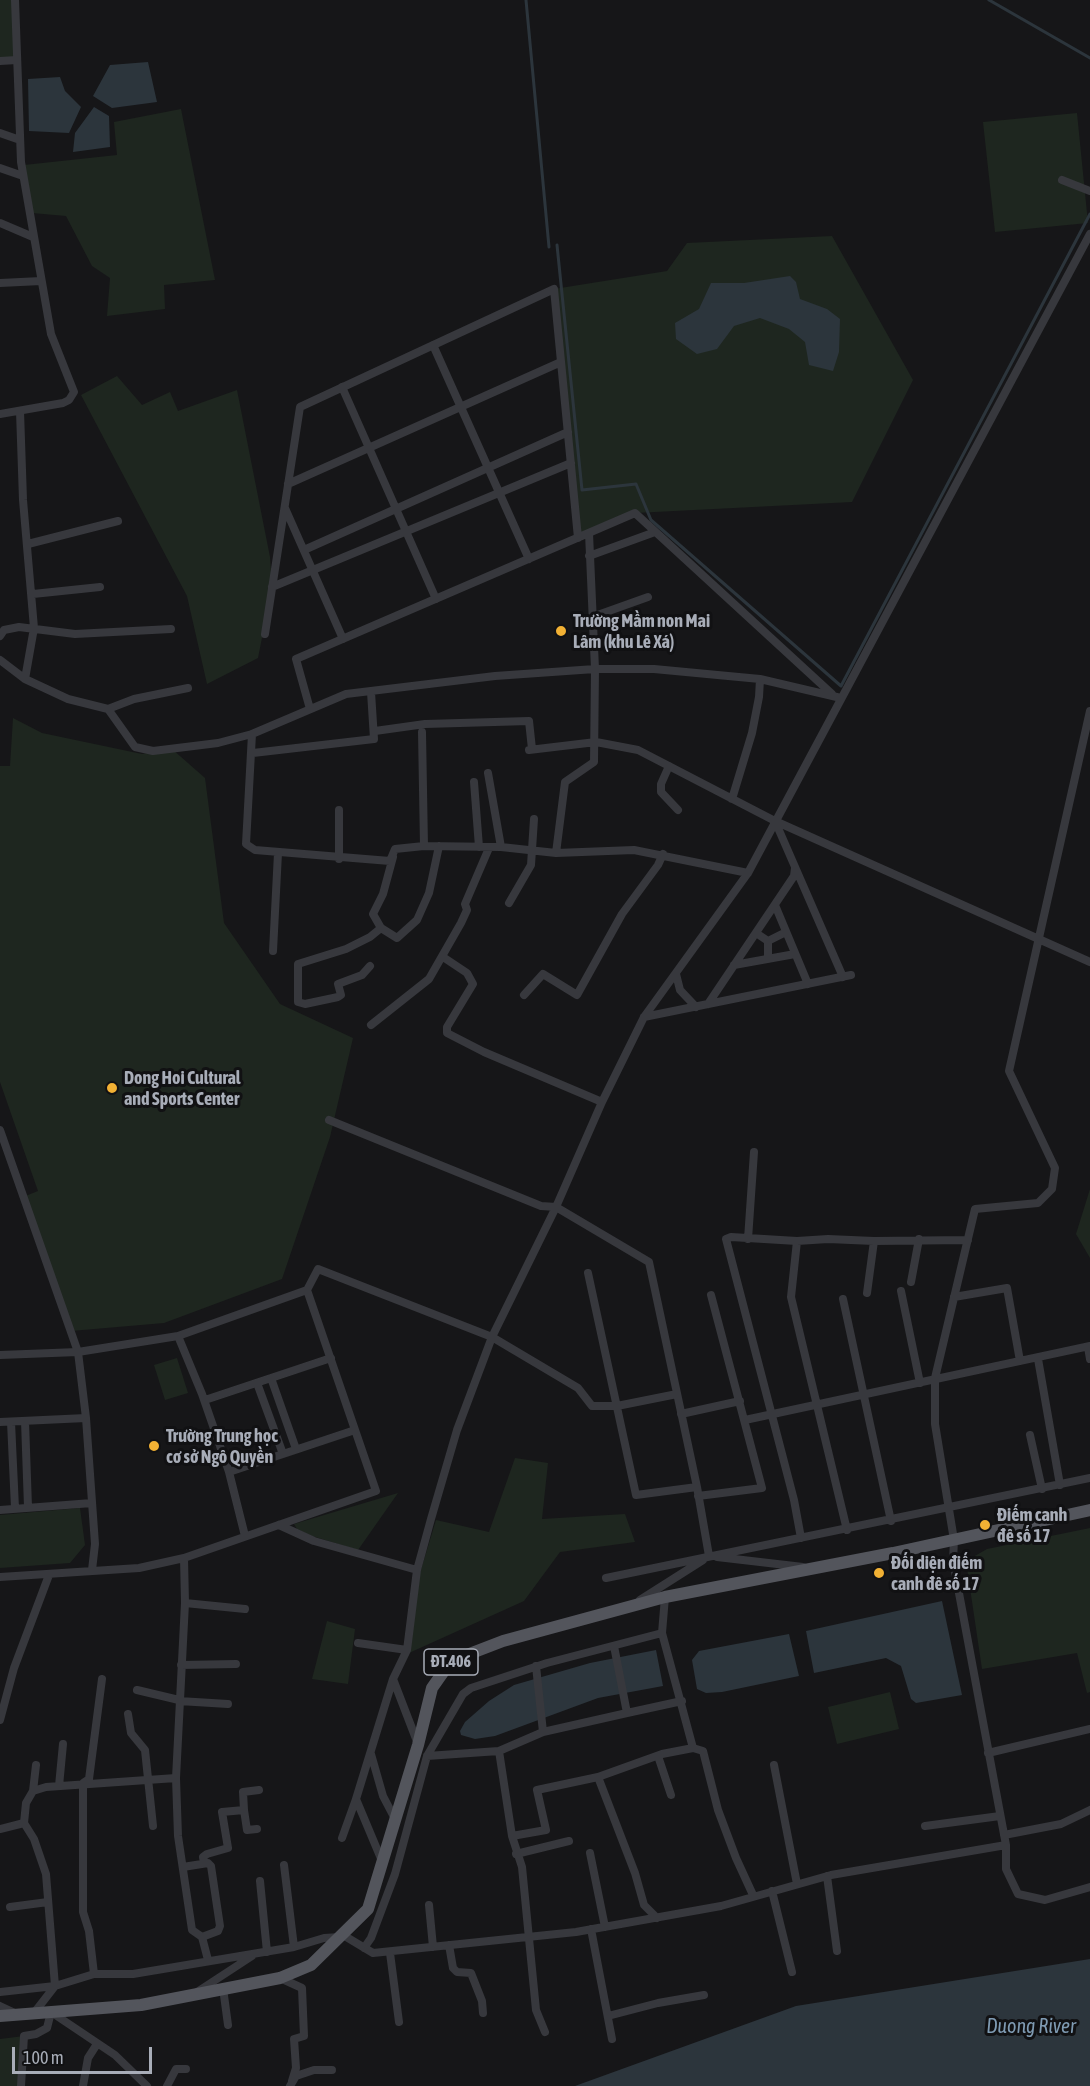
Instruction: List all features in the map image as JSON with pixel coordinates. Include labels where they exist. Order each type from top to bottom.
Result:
[{"type":"main road","name":"ĐT.406","points":[[0,2016],[141,2005],[280,1978],[311,1965],[368,1909],[418,1744],[432,1688],[451,1661],[503,1641],[665,1597],[954,1540],[1090,1510]]},
{"type":"street","points":[[0,414],[63,403],[73,396],[74,392],[51,334],[23,176],[15,0]]},
{"type":"street","points":[[0,61],[17,60]]},
{"type":"street","points":[[0,133],[20,140]]},
{"type":"street","points":[[0,168],[23,176]]},
{"type":"street","points":[[1062,180],[1090,191]]},
{"type":"street","points":[[0,224],[33,237]]},
{"type":"street","points":[[342,1838],[371,1754],[393,1679],[407,1650],[417,1570],[457,1430],[492,1337],[556,1207],[602,1102],[644,1017],[748,873],[1090,234]]},
{"type":"street","points":[[0,283],[41,281]]},
{"type":"street","points":[[265,634],[300,407],[554,289],[578,538]]},
{"type":"street","points":[[432,345],[529,559]]},
{"type":"street","points":[[288,484],[561,362]]},
{"type":"street","points":[[342,387],[436,599]]},
{"type":"street","points":[[20,411],[23,500],[33,594],[34,628],[25,679]]},
{"type":"street","points":[[304,550],[567,432]]},
{"type":"street","points":[[272,587],[571,463]]},
{"type":"street","points":[[284,507],[343,639]]},
{"type":"street","points":[[310,709],[296,659],[635,513],[833,694]]},
{"type":"street","points":[[28,544],[118,521]]},
{"type":"street","points":[[590,556],[655,532]]},
{"type":"street","points":[[556,854],[565,782],[594,762],[596,742],[589,533]]},
{"type":"street","points":[[33,594],[100,587]]},
{"type":"street","points":[[592,617],[648,597]]},
{"type":"street","points":[[0,636],[4,630],[19,627],[75,634],[171,630]]},
{"type":"street","points":[[0,660],[25,679],[68,699],[108,710],[134,699],[188,688]]},
{"type":"street","points":[[108,710],[135,747],[146,751],[218,743],[252,734],[346,694],[495,676],[594,669],[654,669],[760,679],[833,694],[841,698]]},
{"type":"street","points":[[732,799],[752,733],[760,679]]},
{"type":"street","points":[[253,753],[374,739],[371,692]]},
{"type":"street","points":[[1090,711],[1009,1071],[1055,1168],[1052,1189],[1038,1203],[975,1209],[935,1378],[935,1424],[954,1540],[953,1561],[1006,1845],[1006,1869],[1018,1894],[1045,1900],[1090,1887]]},
{"type":"street","points":[[375,731],[425,724],[529,721],[531,749],[596,742],[638,750],[775,821],[1038,941],[1090,962]]},
{"type":"street","points":[[422,732],[424,846]]},
{"type":"street","points":[[252,734],[253,753],[246,844],[255,850],[278,853],[390,861],[395,849]]},
{"type":"street","points":[[669,766],[661,784],[661,792],[678,810]]},
{"type":"street","points":[[488,773],[501,847]]},
{"type":"street","points":[[474,782],[479,847]]},
{"type":"street","points":[[339,810],[339,859]]},
{"type":"street","points":[[509,903],[531,865],[534,819]]},
{"type":"street","points":[[644,1017],[847,976],[775,821]]},
{"type":"street","points":[[395,849],[424,846],[501,847],[556,854],[634,850],[663,854],[748,873]]},
{"type":"street","points":[[395,849],[383,894],[373,914],[381,928],[397,938],[417,920],[429,893],[439,846]]},
{"type":"street","points":[[371,1025],[429,979],[467,910],[465,904],[489,848]]},
{"type":"street","points":[[273,951],[278,853]]},
{"type":"street","points":[[524,995],[543,974],[577,995],[622,914],[658,865],[663,854]]},
{"type":"street","points":[[708,1004],[794,876],[795,867]]},
{"type":"street","points":[[775,905],[808,984]]},
{"type":"street","points":[[370,966],[362,975],[338,984],[341,995],[338,997],[305,1004],[298,1002],[298,964],[346,948],[370,937],[381,928]]},
{"type":"street","points":[[768,941],[786,932]]},
{"type":"street","points":[[756,933],[768,941]]},
{"type":"street","points":[[768,941],[768,959]]},
{"type":"street","points":[[734,965],[795,954]]},
{"type":"street","points":[[443,957],[467,973],[473,984],[447,1027],[447,1033],[484,1052],[602,1102]]},
{"type":"street","points":[[676,974],[680,990],[696,1007]]},
{"type":"street","points":[[329,1120],[541,1206],[556,1207],[650,1262],[697,1487],[709,1556]]},
{"type":"street","points":[[0,1130],[78,1352],[86,1418],[95,1544],[92,1569]]},
{"type":"street","points":[[748,1239],[754,1152]]},
{"type":"street","points":[[801,1538],[772,1413],[726,1241],[731,1237],[797,1241],[968,1240]]},
{"type":"street","points":[[911,1282],[919,1239]]},
{"type":"street","points":[[797,1241],[791,1297],[847,1530]]},
{"type":"street","points":[[867,1293],[874,1241]]},
{"type":"street","points":[[0,1577],[49,1575],[92,1569],[139,1568],[184,1558],[376,1491],[308,1290],[318,1269],[492,1337],[578,1388],[592,1406],[617,1406],[677,1395]]},
{"type":"street","points":[[588,1273],[636,1495],[697,1487]]},
{"type":"street","points":[[954,1297],[1007,1288],[1020,1361]]},
{"type":"street","points":[[0,1355],[78,1352],[178,1336],[308,1290]]},
{"type":"street","points":[[901,1292],[920,1383]]},
{"type":"street","points":[[698,1496],[762,1488],[711,1295]]},
{"type":"street","points":[[843,1299],[891,1521]]},
{"type":"street","points":[[178,1336],[205,1400],[229,1472],[245,1536]]},
{"type":"street","points":[[745,1420],[818,1402],[1038,1359],[1089,1346],[1090,1359]]},
{"type":"street","points":[[205,1400],[331,1358]]},
{"type":"street","points":[[1038,1359],[1060,1485]]},
{"type":"street","points":[[271,1378],[296,1449]]},
{"type":"street","points":[[257,1383],[283,1454]]},
{"type":"street","points":[[681,1414],[740,1401]]},
{"type":"street","points":[[0,1422],[86,1418]]},
{"type":"street","points":[[25,1421],[28,1507]]},
{"type":"street","points":[[11,1422],[15,1508]]},
{"type":"street","points":[[229,1472],[355,1430]]},
{"type":"street","points":[[1030,1435],[1042,1489]]},
{"type":"street","points":[[606,1578],[891,1521],[1090,1478]]},
{"type":"street","points":[[0,1510],[92,1503]]},
{"type":"street","points":[[279,1525],[315,1541],[417,1570]]},
{"type":"street","points":[[628,1607],[709,1556],[812,1568]]},
{"type":"street","points":[[184,1558],[185,1604],[176,1778],[178,1836],[192,1930],[202,1937],[208,1960]]},
{"type":"street","points":[[0,1720],[14,1668],[49,1575]]},
{"type":"street","points":[[665,1597],[662,1633],[693,1748]]},
{"type":"street","points":[[185,1604],[245,1609]]},
{"type":"street","points":[[364,1948],[371,1938],[395,1874],[427,1756],[463,1694],[471,1688],[536,1666],[662,1633]]},
{"type":"street","points":[[358,1643],[407,1650]]},
{"type":"street","points":[[614,1646],[627,1713]]},
{"type":"street","points":[[181,1665],[236,1664]]},
{"type":"street","points":[[536,1666],[543,1732]]},
{"type":"street","points":[[83,1783],[89,1779],[102,1679]]},
{"type":"street","points":[[393,1679],[418,1744]]},
{"type":"street","points":[[137,1690],[179,1701],[228,1704]]},
{"type":"street","points":[[427,1756],[499,1751],[543,1732],[682,1701]]},
{"type":"street","points":[[128,1714],[131,1733],[145,1749],[153,1826]]},
{"type":"street","points":[[988,1753],[1090,1729]]},
{"type":"street","points":[[59,1786],[63,1744]]},
{"type":"street","points":[[512,1836],[546,1830],[537,1790],[598,1777],[658,1756],[693,1748],[703,1751],[718,1810],[753,1896]]},
{"type":"street","points":[[499,1751],[512,1836],[522,1868],[536,2010],[545,2032]]},
{"type":"street","points":[[371,1754],[383,1796],[395,1819]]},
{"type":"street","points":[[658,1756],[671,1795]]},
{"type":"street","points":[[34,2013],[56,1986],[46,1874],[34,1839],[24,1823],[26,1803],[33,1791],[36,1765]]},
{"type":"street","points":[[774,1765],[797,1884]]},
{"type":"street","points":[[598,1777],[635,1873],[644,1905],[657,1918]]},
{"type":"street","points":[[33,1791],[83,1783],[176,1778]]},
{"type":"street","points":[[83,1783],[83,1912],[90,1940],[94,1974]]},
{"type":"street","points":[[257,1829],[247,1830],[243,1792],[259,1790]]},
{"type":"street","points":[[356,1798],[382,1861]]},
{"type":"street","points":[[204,1863],[203,1857],[207,1854],[228,1848],[222,1812],[244,1810]]},
{"type":"street","points":[[1004,1835],[1061,1824],[1090,1810]]},
{"type":"street","points":[[925,1826],[1000,1816]]},
{"type":"street","points":[[0,1829],[24,1823]]},
{"type":"street","points":[[516,1854],[569,1841]]},
{"type":"street","points":[[0,1992],[56,1986],[94,1974],[133,1974],[267,1952],[341,1936],[373,1953],[390,1953],[605,1927],[721,1906],[827,1876],[1006,1845]]},
{"type":"street","points":[[590,1853],[605,1927]]},
{"type":"street","points":[[183,1867],[204,1863],[211,1866],[220,1926],[218,1931],[202,1937]]},
{"type":"street","points":[[284,1865],[294,1947]]},
{"type":"street","points":[[827,1876],[837,1951]]},
{"type":"street","points":[[260,1881],[267,1952]]},
{"type":"street","points":[[772,1891],[792,1972]]},
{"type":"street","points":[[10,1907],[48,1902]]},
{"type":"street","points":[[429,1905],[433,1947]]},
{"type":"street","points":[[591,1929],[612,2038]]},
{"type":"street","points":[[449,1945],[453,1968],[457,1972],[471,1973],[482,2001],[483,2013]]},
{"type":"street","points":[[195,1993],[256,1953]]},
{"type":"street","points":[[390,1953],[399,2022]]},
{"type":"street","points":[[280,1978],[302,1988],[304,2036],[294,2039],[296,2068],[291,2083]]},
{"type":"street","points":[[222,1988],[228,2025]]},
{"type":"street","points":[[608,2016],[658,2003],[704,1995]]},
{"type":"street","points":[[0,2006],[18,2014]]},
{"type":"street","points":[[21,2086],[24,2036],[36,2034],[47,2028],[51,2012],[115,2055],[147,2086]]},
{"type":"street","points":[[83,2086],[88,2058],[98,2043]]},
{"type":"street","points":[[166,2086],[176,2069],[186,2069]]},
{"type":"street","points":[[291,2083],[296,2076],[314,2070],[332,2070]]},
{"type":"shaded area","points":[[0,0],[15,0],[17,60],[0,61]]},
{"type":"shaded area","points":[[181,109],[215,280],[164,285],[165,309],[107,316],[110,278],[92,266],[66,216],[32,213],[24,165],[117,155],[114,122]]},
{"type":"shaded area","points":[[1077,113],[1088,223],[995,232],[983,122]]},
{"type":"shaded area","points":[[832,236],[913,380],[852,502],[635,513],[578,538],[554,289],[667,271],[687,243]]},
{"type":"shaded area","points":[[117,376],[142,405],[170,392],[178,411],[237,390],[270,557],[272,587],[258,658],[207,684],[187,596],[81,395]]},
{"type":"shaded area","points":[[13,718],[42,733],[142,754],[172,749],[205,778],[224,923],[280,1004],[353,1038],[330,1137],[282,1279],[164,1323],[71,1331],[23,1197],[38,1191],[0,1082],[0,766],[10,766]]},
{"type":"shaded area","points":[[1090,1189],[1090,1258],[1076,1234]]},
{"type":"shaded area","points":[[177,1358],[188,1393],[165,1400],[154,1365]]},
{"type":"shaded area","points":[[515,1458],[548,1463],[542,1519],[625,1514],[635,1542],[560,1552],[524,1601],[409,1653],[420,1573],[436,1520],[489,1532]]},
{"type":"shaded area","points":[[398,1493],[358,1550],[312,1536],[297,1529],[294,1524]]},
{"type":"shaded area","points":[[80,1508],[85,1545],[70,1563],[0,1568],[0,1515]]},
{"type":"shaded area","points":[[1090,1528],[1090,1692],[1087,1693],[1077,1653],[982,1669],[966,1561],[987,1549]]},
{"type":"shaded area","points":[[327,1621],[355,1629],[348,1684],[312,1679]]},
{"type":"shaded area","points":[[890,1692],[899,1729],[837,1744],[828,1707]]},
{"type":"shaded area","points":[[24,2036],[21,2086],[0,2086],[0,2039]]},
{"type":"water","points":[[148,62],[157,102],[112,108],[93,96],[110,65]]},
{"type":"water","points":[[60,77],[65,91],[81,107],[69,133],[29,131],[28,79]]},
{"type":"water","points":[[94,107],[109,116],[110,147],[73,152],[75,133]]},
{"type":"water","points":[[790,276],[796,282],[800,299],[827,309],[840,319],[839,352],[833,371],[809,365],[805,342],[789,329],[760,318],[734,326],[717,349],[697,354],[676,339],[675,323],[699,309],[711,283],[744,283]]},
{"type":"water","points":[[942,1601],[962,1695],[916,1703],[911,1699],[901,1666],[886,1658],[814,1673],[806,1631]]},
{"type":"water","points":[[789,1634],[799,1676],[722,1692],[706,1693],[697,1689],[692,1660],[699,1651]]},
{"type":"water","points":[[656,1650],[663,1686],[598,1698],[495,1736],[475,1739],[461,1735],[460,1731],[465,1722],[489,1701],[514,1685],[590,1663]]},
{"type":"water","name":"Duong River","points":[[1090,1959],[1090,2086],[575,2086],[796,2006]]},
{"type":"waterway","points":[[526,0],[549,247]]},
{"type":"waterway","points":[[989,0],[1090,58]]},
{"type":"waterway","points":[[557,245],[582,490],[636,484],[651,520],[841,686],[1090,214]]},
{"type":"place","name":"Trường Mầm non Mai Lâm (khu Lê Xá)","points":[[561,631]]},
{"type":"place","name":"Dong Hoi Cultural and Sports Center","points":[[112,1088]]},
{"type":"place","name":"Trường Trung học cơ sở Ngô Quyền","points":[[154,1446]]},
{"type":"place","name":"Điếm canh đê số 17","points":[[985,1525]]},
{"type":"place","name":"Đối diện điếm canh đê số 17","points":[[879,1573]]}]
